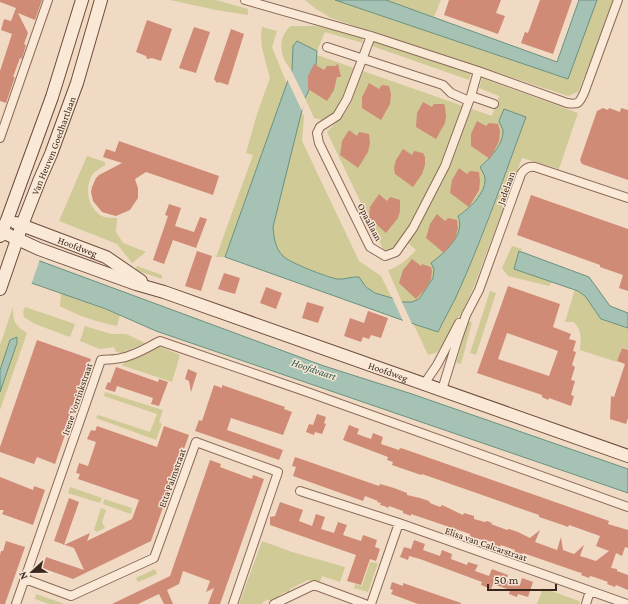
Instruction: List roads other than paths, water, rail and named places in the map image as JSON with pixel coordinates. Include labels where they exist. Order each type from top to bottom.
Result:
[{"type":"street","points":[[0,138],[48,0]]},
{"type":"street","name":"Van Heuven Goedhartlaan","points":[[1,233],[4,219],[52,97],[82,0]]},
{"type":"street","name":"Van Heuven Goedhartlaan","points":[[2,284],[22,225],[51,154],[74,90],[101,0]]},
{"type":"street","points":[[245,0],[371,36],[478,71],[567,103],[575,104],[580,102],[618,0]]},
{"type":"street","name":"Opaallaan","points":[[371,36],[347,99],[337,116],[320,127],[317,133],[319,142],[370,247],[385,256],[396,252],[413,228],[445,166],[470,98],[478,71]]},
{"type":"street","points":[[327,47],[443,85],[451,93],[494,104]]},
{"type":"street","name":"Jadelaan","points":[[442,390],[466,315],[479,290],[521,174],[524,170],[535,167],[628,198]]},
{"type":"street","name":"Hoofdweg","points":[[4,219],[106,257],[149,287]]},
{"type":"street","name":"Hoofdweg","points":[[1,233],[16,242],[136,284],[149,287],[628,456]]},
{"type":"street","name":"Jadelaan","points":[[424,384],[437,365],[457,327],[466,315]]},
{"type":"street","name":"Irene Vorrinkstraat","points":[[25,579],[101,360],[108,358],[120,359],[160,341],[310,392],[628,507]]},
{"type":"street","name":"Etta Palmstraat","points":[[25,579],[72,596],[154,558],[196,442],[278,472],[233,604]]},
{"type":"street","name":"Elisa van Calcarstraat","points":[[300,491],[398,523],[627,604]]},
{"type":"street","points":[[371,604],[398,523]]},
{"type":"street","points":[[16,604],[25,579]]},
{"type":"street","points":[[274,604],[314,585],[365,604]]},
{"type":"street","points":[[586,604],[590,591]]},
{"type":"water","points":[[335,0],[386,0],[557,62],[579,0],[597,0],[568,79]]},
{"type":"water","points":[[297,41],[317,51],[316,65],[309,82],[309,90],[305,98],[273,227],[274,239],[280,253],[283,256],[301,266],[337,279],[359,277],[366,287],[375,293],[402,302],[412,302],[419,299],[433,278],[434,269],[431,263],[447,249],[456,237],[460,223],[458,216],[472,205],[483,190],[485,178],[480,167],[499,146],[503,135],[503,130],[499,121],[504,109],[526,117],[478,246],[458,294],[438,332],[225,257],[292,70],[293,46]]},
{"type":"water","name":"Hoofdvaart","points":[[0,248],[40,261],[324,366],[412,394],[628,469],[628,493],[156,331],[106,309],[0,272]]},
{"type":"water","points":[[519,251],[589,277],[610,306],[628,313],[628,328],[601,319],[585,296],[578,291],[514,269]]},
{"type":"water","points":[[17,337],[17,343],[0,392],[0,370],[10,340]]}]
